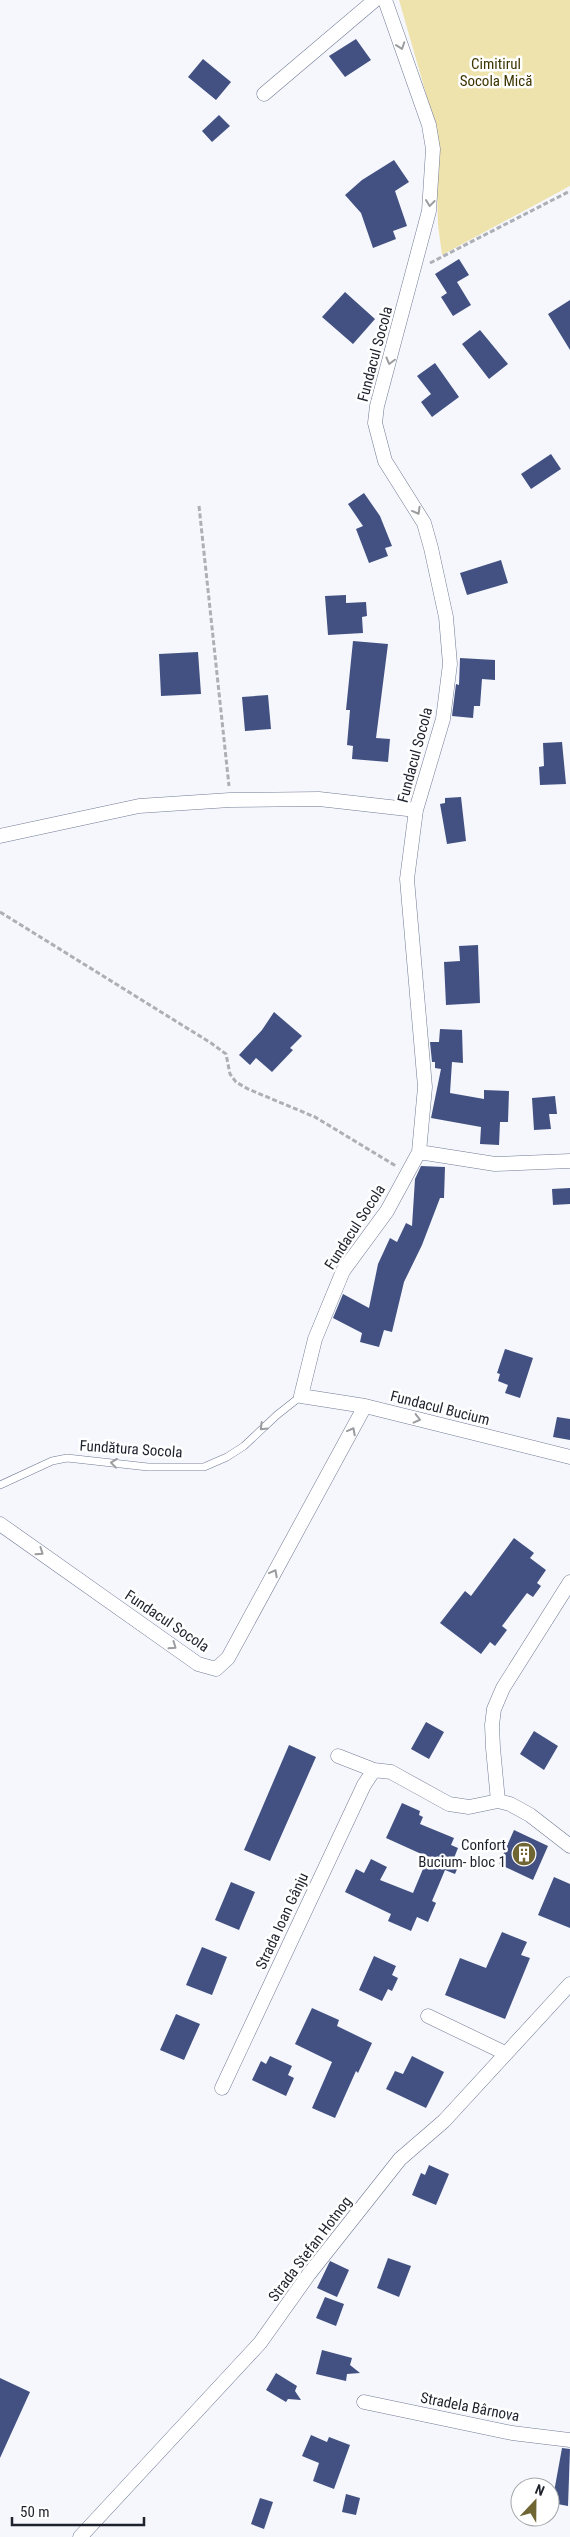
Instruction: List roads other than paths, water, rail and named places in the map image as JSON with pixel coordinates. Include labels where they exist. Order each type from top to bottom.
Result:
[{"type":"street","points":[[264,94],[375,0]]},
{"type":"street","name":"Fundacul Socola","points":[[301,1396],[315,1339],[343,1271],[387,1211],[419,1152],[425,1087],[407,880],[416,810],[443,719],[450,664],[446,617],[424,523],[385,461],[375,423],[429,211],[433,149],[429,125],[385,0]]},
{"type":"street","points":[[0,836],[139,806],[230,800],[319,799],[416,810]]},
{"type":"street","points":[[419,1152],[495,1164],[570,1161]]},
{"type":"street","name":"Fundacul Bucium","points":[[301,1396],[365,1406],[570,1457]]},
{"type":"street","name":"Fundacul Socola","points":[[0,1524],[198,1664],[216,1669],[228,1658],[365,1406]]},
{"type":"street","points":[[498,1801],[492,1748],[494,1709],[504,1688],[570,1582]]},
{"type":"street","points":[[338,1756],[374,1770],[391,1772],[449,1804],[469,1807],[498,1801],[510,1804],[530,1815],[570,1846]]},
{"type":"street","name":"Strada Ioan Gânju","points":[[222,2088],[364,1786],[374,1770]]},
{"type":"street","name":"Strada Stefan Hotnog","points":[[80,2537],[260,2344],[308,2274],[400,2160],[444,2121],[570,1984]]},
{"type":"street","points":[[428,2016],[505,2053]]},
{"type":"street","name":"Stradela Bârnova","points":[[364,2402],[512,2432],[570,2440]]},
{"type":"lane","name":"Fundătura Socola","points":[[0,1485],[52,1461],[67,1458],[148,1467],[204,1467],[244,1446],[277,1415],[301,1396]]},
{"type":"place","name":"Confort Bucium- bloc 1","points":[[524,1854]]},
{"type":"park label","name":"Cimitirul Socola Mică","points":[[496,72]]}]
